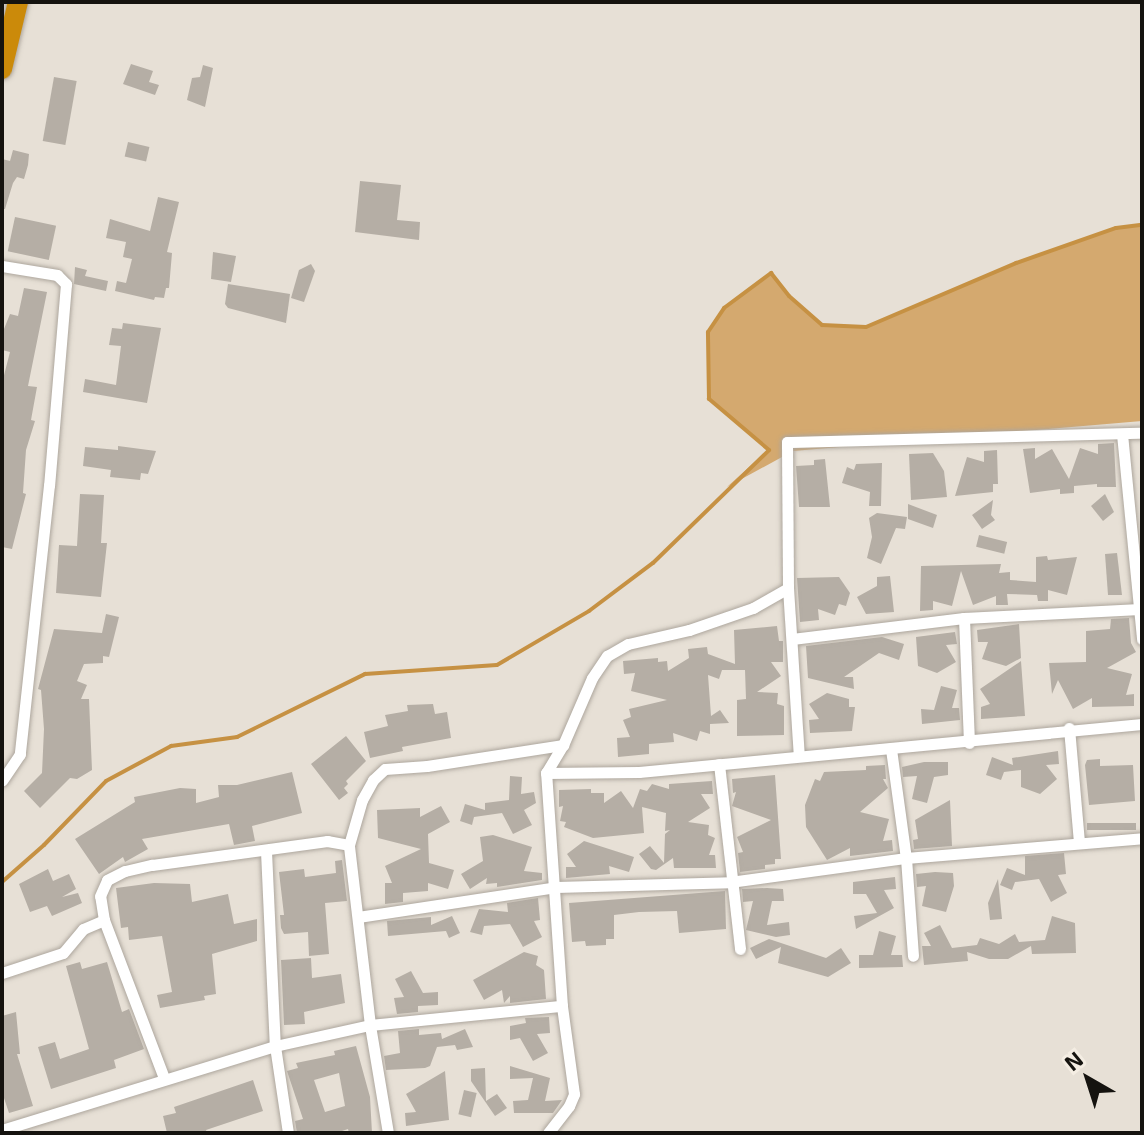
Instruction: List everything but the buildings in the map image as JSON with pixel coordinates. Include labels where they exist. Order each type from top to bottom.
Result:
[{"type":"highway","points":[[2,69],[18,2]]},
{"type":"street","points":[[2,266],[57,275],[66,284],[49,485],[20,754],[2,781]]},
{"type":"street","points":[[799,756],[788,588],[787,442],[1142,433]]},
{"type":"street","points":[[1122,434],[1142,639]]},
{"type":"street","points":[[548,1133],[569,1106],[574,1094],[562,1006],[546,773],[563,745],[592,678],[607,656],[628,644],[689,630],[753,608],[788,588]]},
{"type":"street","points":[[792,639],[964,618],[1140,609]]},
{"type":"street","points":[[964,618],[969,743]]},
{"type":"street","points":[[546,773],[639,772],[969,743],[1069,728],[1142,724]]},
{"type":"street","points":[[1069,728],[1079,843]]},
{"type":"street","points":[[388,1133],[370,1025],[349,845],[362,800],[373,780],[385,769],[427,766],[563,745]]},
{"type":"street","points":[[891,749],[906,858],[913,956]]},
{"type":"street","points":[[719,764],[740,949]]},
{"type":"street","points":[[358,917],[556,887],[730,882],[906,858],[1142,838]]},
{"type":"street","points":[[164,1078],[104,920],[100,896],[107,880],[125,871],[327,841],[349,845]]},
{"type":"street","points":[[266,851],[275,1046],[288,1133]]},
{"type":"street","points":[[2,973],[63,953],[83,929],[104,920]]},
{"type":"street","points":[[2,1130],[275,1046],[370,1025],[562,1006]]},
{"type":"shaded area","points":[[1142,225],[1142,421],[793,451],[727,487],[768,450],[709,399],[708,332],[724,308],[771,273],[789,296],[822,325],[866,327],[1016,263],[1116,228]]},
{"type":"waterway","points":[[2,882],[44,845],[106,781],[171,746],[237,737],[365,674],[497,665],[589,611],[653,563],[769,450],[709,399],[708,332],[724,308],[771,273],[789,296],[822,325],[866,327],[1016,263],[1116,228],[1142,225]]}]
